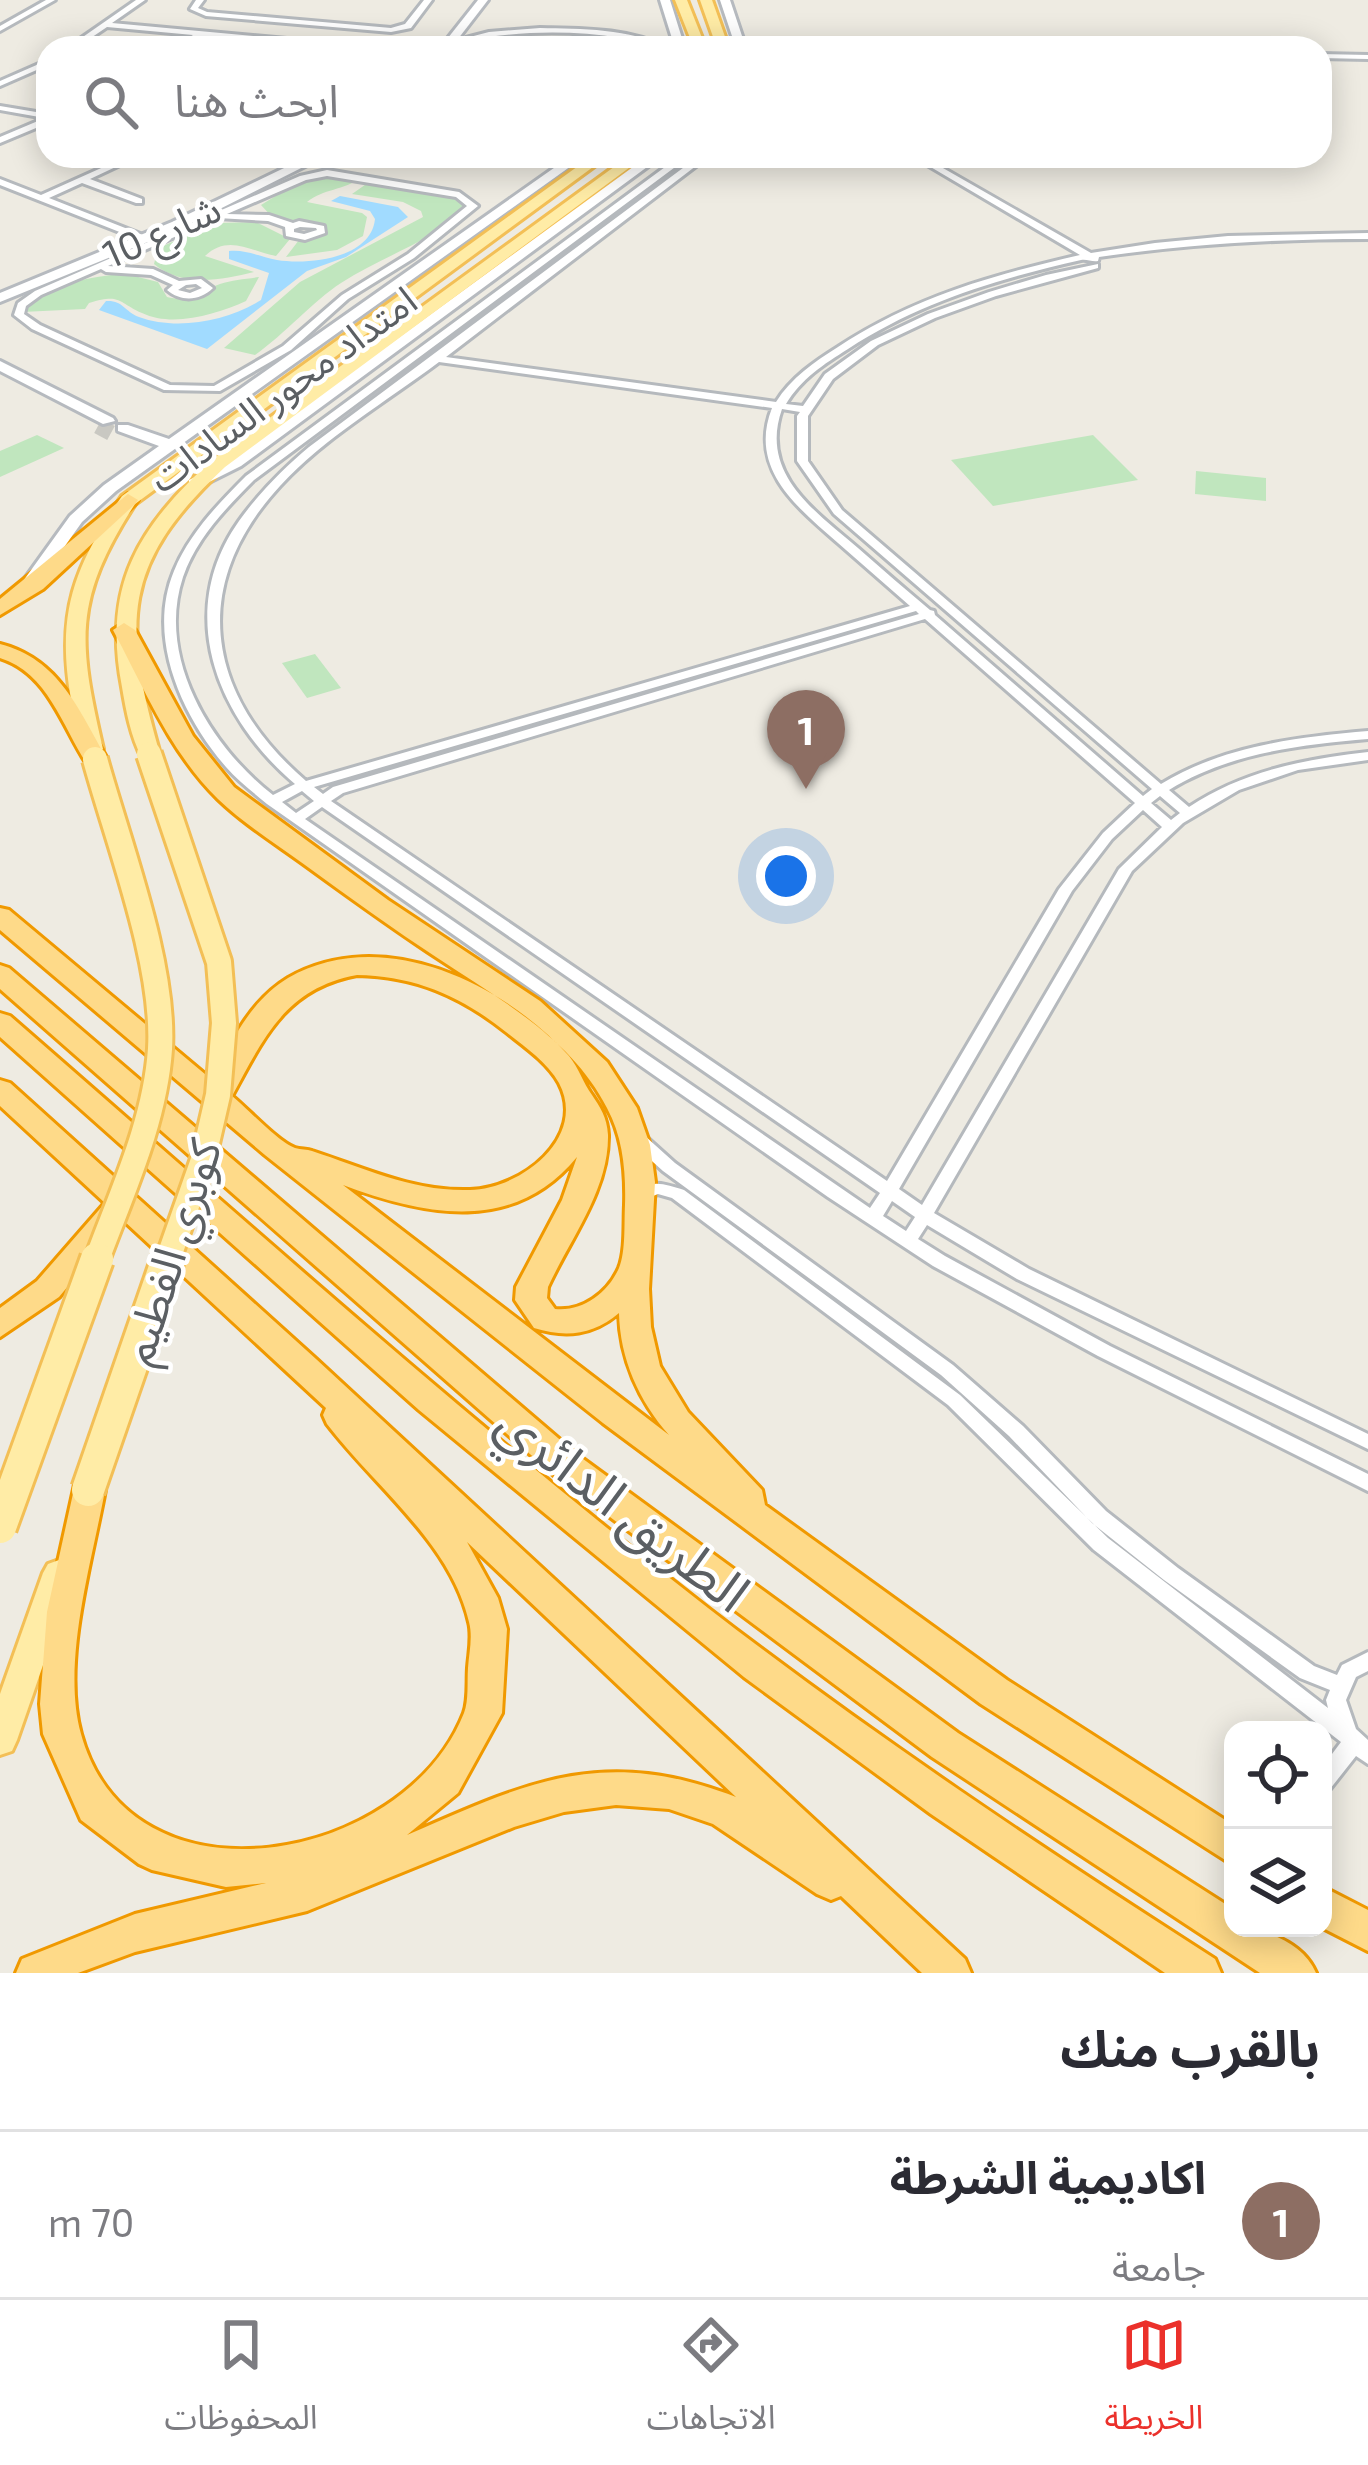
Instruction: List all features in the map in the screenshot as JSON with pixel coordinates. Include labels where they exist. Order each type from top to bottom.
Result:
[{"type":"highway","points":[[0,608],[45,580],[128,500]]},
{"type":"highway","points":[[124,630],[190,748],[227,794],[576,1046],[613,1090],[633,1134],[643,1194],[632,1317],[654,1391],[670,1419],[747,1495],[769,1528]]},
{"type":"highway","points":[[0,651],[31,662],[47,677],[94,760]]},
{"type":"highway","name":"الطريق الدائري","points":[[0,916],[275,1148],[769,1528],[994,1692],[1224,1833]]},
{"type":"highway","points":[[218,1095],[268,1008],[301,984],[343,969],[411,968],[461,987],[551,1055],[592,1118],[592,1144],[579,1193],[538,1272],[531,1300],[544,1319],[579,1323],[603,1312],[637,1267]]},
{"type":"highway","name":"الطريق الدائري","points":[[0,974],[567,1466],[945,1745],[1296,1973]]},
{"type":"highway","name":"الطريق الدائري","points":[[0,1022],[537,1488],[697,1619],[1017,1852],[1201,1973]]},
{"type":"highway","points":[[275,1148],[411,1197],[458,1202],[492,1198],[525,1185],[558,1161],[578,1124],[576,1088]]},
{"type":"highway","points":[[0,1090],[15,1110],[305,1368],[950,1973]]},
{"type":"highway","points":[[0,1325],[48,1289],[113,1211]]},
{"type":"highway","points":[[88,1490],[63,1639],[59,1712],[70,1766],[81,1793],[101,1817],[174,1858],[216,1868],[257,1870],[332,1856],[390,1829],[437,1789],[471,1742],[488,1690],[489,1627],[469,1576],[451,1549],[360,1446],[305,1368]]},
{"type":"highway","points":[[36,1973],[130,1930],[326,1887],[506,1811],[572,1789],[602,1785],[663,1790],[721,1808],[783,1846],[950,1973]]},
{"type":"highway","points":[[1332,1911],[1368,1932]]},
{"type":"main road","points":[[681,0],[695,36]]},
{"type":"main road","points":[[706,0],[719,36]]},
{"type":"main road","name":"امتداد محور السادات","points":[[94,760],[75,672],[73,612],[93,554],[128,500],[584,168]]},
{"type":"main road","name":"امتداد محور السادات","points":[[149,754],[127,681],[124,630],[131,577],[142,552],[195,483],[622,168]]},
{"type":"main road","points":[[378,301],[411,294]]},
{"type":"main road","name":"كوبري الفطيم","points":[[0,1740],[203,1160],[218,1095],[224,1023],[219,962],[149,754]]},
{"type":"main road","name":"كوبري الفطيم","points":[[0,1527],[148,1115],[160,1047],[153,970],[94,760]]},
{"type":"street","points":[[0,29],[51,0]]},
{"type":"street","points":[[99,36],[146,0]]},
{"type":"street","points":[[200,0],[194,9],[206,14],[404,28],[428,0]]},
{"type":"street","points":[[455,36],[484,0]]},
{"type":"street","points":[[471,36],[498,0]]},
{"type":"street","points":[[665,0],[676,36]]},
{"type":"street","points":[[725,0],[738,36]]},
{"type":"street","points":[[272,36],[287,22]]},
{"type":"street","points":[[94,36],[111,27],[203,36]]},
{"type":"street","points":[[496,36],[517,31],[602,36]]},
{"type":"street","points":[[1332,59],[1368,60]]},
{"type":"street","points":[[0,86],[36,70]]},
{"type":"street","points":[[0,86],[36,70]]},
{"type":"street","points":[[0,73],[16,78]]},
{"type":"street","points":[[0,111],[36,115]]},
{"type":"street","points":[[0,111],[15,128]]},
{"type":"street","points":[[0,137],[36,120]]},
{"type":"street","points":[[0,137],[36,121]]},
{"type":"street","points":[[37,199],[109,168]]},
{"type":"street","name":"شارع 10","points":[[136,240],[276,168]]},
{"type":"street","name":"شارع 10","points":[[2,294],[136,240],[293,168]]},
{"type":"street","points":[[0,608],[34,578],[92,503],[149,457],[562,168]]},
{"type":"street","points":[[195,483],[236,463],[640,168]]},
{"type":"street","points":[[671,168],[432,354],[274,485],[234,537],[219,574],[211,635],[224,684],[259,744],[302,787],[925,1215],[1023,1274],[1368,1442]]},
{"type":"street","points":[[688,168],[432,354],[250,478],[215,514],[176,579],[171,620],[174,661],[196,714],[232,766],[296,819],[873,1218],[1104,1351],[1368,1483]]},
{"type":"street","points":[[938,168],[1103,260]]},
{"type":"street","points":[[947,168],[1103,260]]},
{"type":"street","points":[[181,391],[216,389],[244,377],[311,330],[348,294],[462,218],[472,202],[459,195],[336,173],[303,178],[219,217],[136,240],[97,269],[21,305],[19,315],[36,328],[181,391],[206,396],[262,382]]},
{"type":"street","points":[[83,180],[139,201]]},
{"type":"street","points":[[0,185],[136,240],[153,272]]},
{"type":"street","points":[[256,200],[258,210],[268,218]]},
{"type":"street","points":[[219,217],[268,218],[293,226]]},
{"type":"street","points":[[1168,825],[821,526],[788,489],[773,453],[777,402],[829,356],[902,315],[977,285],[1103,260],[1290,241],[1368,240]]},
{"type":"street","points":[[1103,260],[931,317],[860,354],[803,406],[797,452],[813,486],[943,605],[1186,812]]},
{"type":"street","points":[[97,269],[153,272],[178,284]]},
{"type":"street","points":[[348,294],[378,301]]},
{"type":"street","points":[[432,354],[803,406]]},
{"type":"street","points":[[0,364],[110,427],[149,457]]},
{"type":"street","points":[[0,380],[110,427],[170,445]]},
{"type":"street","points":[[296,819],[321,800],[360,783],[943,605]]},
{"type":"street","points":[[272,801],[302,787],[920,612]]},
{"type":"street","points":[[873,1218],[1087,860],[1142,803],[1193,772],[1263,750],[1368,735]]},
{"type":"street","points":[[909,1241],[1126,869],[1168,825],[1205,799],[1279,771],[1368,756]]},
{"type":"street","points":[[633,1134],[728,1221],[954,1400],[1101,1544],[1357,1744]]},
{"type":"street","points":[[643,1194],[657,1188],[672,1190],[728,1221],[946,1370],[1016,1431],[1099,1517],[1157,1564],[1306,1672],[1340,1684]]},
{"type":"street","points":[[1357,1744],[1339,1718],[1340,1684],[1349,1671],[1368,1661]]},
{"type":"street","points":[[1332,1772],[1357,1744]]},
{"type":"green space","points":[[331,175],[361,178],[307,202],[362,213],[367,217],[363,236],[337,250],[286,257],[299,240],[316,237],[326,229],[317,222],[274,219],[261,205],[300,181]]},
{"type":"green space","points":[[372,180],[463,198],[469,207],[439,230],[341,283],[255,355],[224,348],[300,282],[423,217],[403,202],[352,194]]},
{"type":"green space","points":[[256,222],[290,239],[276,256],[231,245],[205,256],[254,272],[190,279],[154,264],[158,248],[217,223]]},
{"type":"green space","points":[[126,274],[158,282],[167,297],[176,298],[259,277],[246,301],[195,318],[154,317],[113,299],[89,303],[85,309],[22,312],[42,295],[70,284]]},
{"type":"green space","points":[[37,435],[64,448],[0,477],[0,451]]},
{"type":"green space","points":[[1093,435],[1138,480],[993,506],[951,460]]},
{"type":"green space","points":[[1196,471],[1266,478],[1266,501],[1195,494]]},
{"type":"green space","points":[[315,654],[341,688],[307,698],[282,663]]},
{"type":"water","points":[[340,196],[398,207],[408,217],[346,257],[307,271],[207,349],[99,310],[112,301],[139,317],[186,323],[248,307],[261,300],[269,273],[229,259],[229,251],[305,261],[350,251],[371,232],[375,219],[370,211],[331,201]]},
{"type":"tunnel","points":[[98,426],[111,433]]},
{"type":"place","name":"اكاديمية الشرطة","points":[[806,789]]}]
